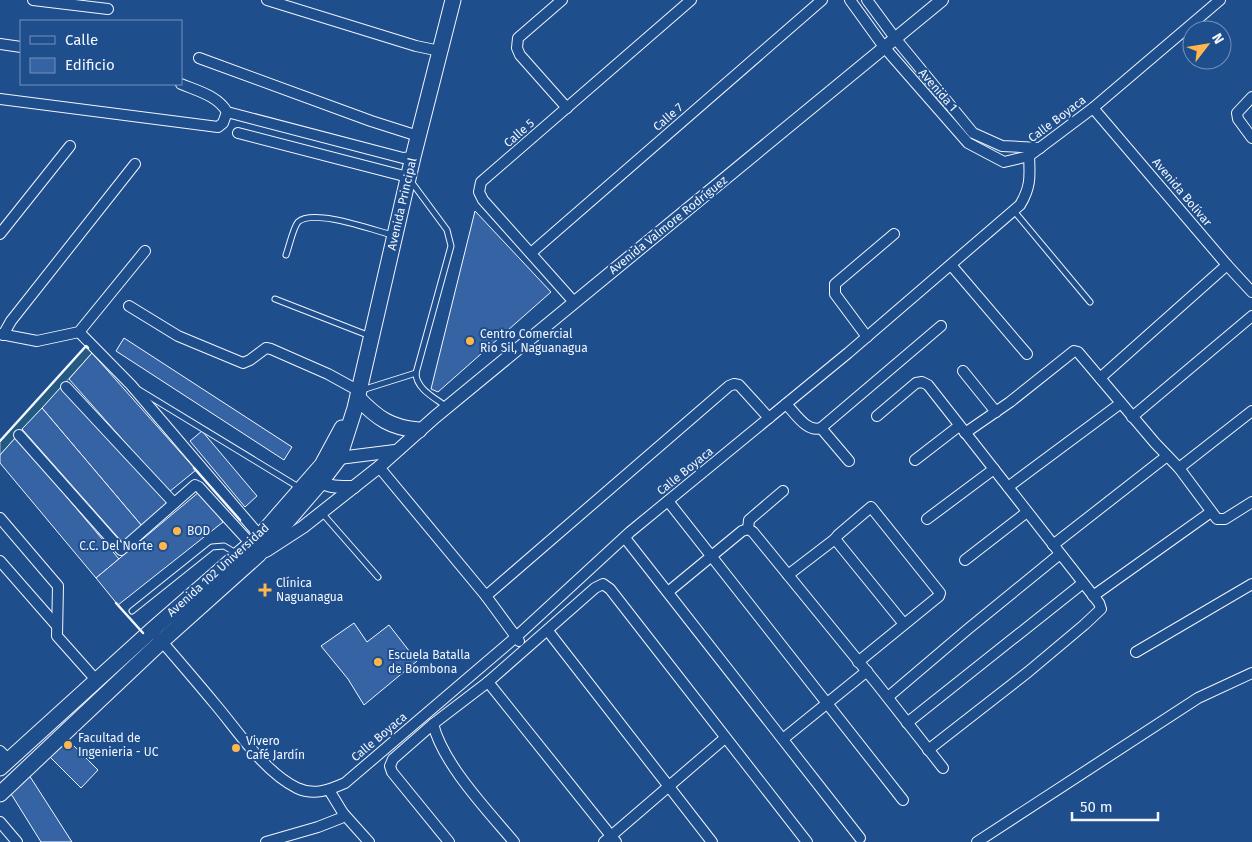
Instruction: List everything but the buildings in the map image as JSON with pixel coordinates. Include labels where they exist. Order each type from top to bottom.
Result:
[{"type":"main road","name":"Avenida Principal","points":[[358,399],[408,177],[453,0]]},
{"type":"main road","points":[[358,399],[374,414],[394,426],[419,430]]},
{"type":"main road","name":"Avenida 102 Universidad","points":[[0,794],[239,555],[256,545],[301,489],[338,458],[358,399]]},
{"type":"main road","name":"Avenida 102 Universidad","points":[[3,760],[97,681],[157,635],[256,545],[318,474],[358,399]]},
{"type":"street","points":[[33,0],[108,9]]},
{"type":"street","points":[[268,0],[416,46],[440,51]]},
{"type":"street","points":[[562,0],[518,38],[517,48],[520,55],[567,108]]},
{"type":"street","name":"Calle 5","points":[[574,302],[483,200],[479,192],[481,182],[691,0]]},
{"type":"street","name":"Calle 7","points":[[530,254],[822,0]]},
{"type":"street","name":"Avenida 1","points":[[850,0],[884,46],[968,143],[1004,162],[1029,156]]},
{"type":"street","name":"Avenida 1","points":[[866,0],[973,133],[1002,146],[1040,148]]},
{"type":"street","name":"Avenida Valmore Rodríguez","points":[[256,545],[303,527],[354,487],[419,430],[942,0]]},
{"type":"street","name":"Calle Boyaca","points":[[157,635],[256,754],[272,770],[298,789],[314,792],[329,790],[345,783],[516,637],[624,538],[867,337],[1014,211],[1027,194],[1030,182],[1029,156],[1093,108],[1220,0]]},
{"type":"street","points":[[0,44],[20,47]]},
{"type":"street","points":[[199,58],[370,121],[418,136]]},
{"type":"street","points":[[182,84],[216,99],[227,112],[403,158],[413,157]]},
{"type":"street","points":[[1252,97],[1237,113],[1238,119],[1252,138]]},
{"type":"street","points":[[0,99],[218,127],[223,123],[227,112]]},
{"type":"street","name":"Avenida Bolívar","points":[[1093,108],[1227,265],[1250,288]]},
{"type":"street","points":[[238,134],[408,177]]},
{"type":"street","points":[[0,234],[70,146]]},
{"type":"street","points":[[134,164],[2,335],[37,341],[60,338],[79,332],[145,251]]},
{"type":"street","points":[[867,337],[835,294],[834,288],[836,284],[894,234]]},
{"type":"street","points":[[951,265],[1027,354]]},
{"type":"street","points":[[1100,378],[1227,265]]},
{"type":"street","points":[[129,306],[178,336],[243,363],[266,348],[271,349],[328,374],[358,399]]},
{"type":"street","points":[[1132,417],[1252,316]]},
{"type":"street","points":[[786,404],[809,428],[815,430],[820,428],[941,326]]},
{"type":"street","points":[[79,332],[131,385],[256,545]]},
{"type":"street","points":[[914,460],[962,429],[996,412],[1074,351],[1078,352],[1132,417],[1180,468],[1217,519],[1225,519],[1252,502]]},
{"type":"street","points":[[963,371],[996,412]]},
{"type":"street","points":[[877,416],[916,383],[922,382],[928,385],[1099,603],[1101,609],[1028,672],[928,750]]},
{"type":"street","points":[[486,596],[729,386],[739,385],[769,418]]},
{"type":"street","points":[[66,388],[174,503]]},
{"type":"street","points":[[1008,487],[1122,404]]},
{"type":"street","points":[[1180,468],[1252,410]]},
{"type":"street","points":[[820,428],[849,461]]},
{"type":"street","points":[[19,435],[121,550],[195,485],[256,545]]},
{"type":"street","points":[[338,458],[395,451]]},
{"type":"street","points":[[1053,545],[1167,456]]},
{"type":"street","points":[[379,467],[486,596],[526,649]]},
{"type":"street","points":[[927,519],[994,470]]},
{"type":"street","points":[[318,474],[334,487],[354,487]]},
{"type":"street","points":[[668,592],[711,556],[748,529],[749,520],[783,491]]},
{"type":"street","points":[[668,501],[903,800]]},
{"type":"street","points":[[788,575],[836,539],[868,508],[874,509],[940,593],[939,596],[858,662]]},
{"type":"street","points":[[965,560],[1027,512]]},
{"type":"street","points":[[1093,596],[1211,512]]},
{"type":"street","points":[[0,518],[58,586],[57,636],[97,681]]},
{"type":"street","points":[[748,529],[753,532],[888,697],[943,768]]},
{"type":"street","points":[[624,538],[860,838]]},
{"type":"street","points":[[836,539],[904,624]]},
{"type":"street","points":[[888,697],[1060,554]]},
{"type":"street","points":[[0,561],[57,626]]},
{"type":"street","points":[[907,723],[1083,583]]},
{"type":"street","points":[[449,842],[417,805],[391,769],[393,758],[433,724],[488,682],[595,588],[603,584],[610,589],[806,842]]},
{"type":"street","points":[[1136,652],[1252,584]]},
{"type":"street","points":[[548,631],[712,842]]},
{"type":"street","points":[[783,739],[867,672]]},
{"type":"street","points":[[977,842],[1198,698],[1252,673]]},
{"type":"street","points":[[488,682],[610,840],[669,786],[726,738]]},
{"type":"street","points":[[433,724],[444,754],[484,807],[514,842]]},
{"type":"street","points":[[329,790],[343,813],[369,842]]},
{"type":"street","points":[[266,842],[318,827],[341,818],[343,813]]},
{"type":"street","points":[[0,822],[17,842]]},
{"type":"lane","points":[[408,177],[447,230],[451,246],[416,374],[416,380],[420,386],[447,407]]},
{"type":"lane","points":[[1014,211],[1090,302]]},
{"type":"lane","points":[[286,255],[297,223],[305,218],[315,216],[395,236]]},
{"type":"lane","points":[[275,299],[372,337]]},
{"type":"lane","points":[[358,399],[416,374]]},
{"type":"lane","points":[[131,385],[301,489]]},
{"type":"lane","points":[[322,512],[378,577]]},
{"type":"lane","points":[[132,611],[212,547],[224,546],[239,555]]},
{"type":"shaded area","points":[[86,346],[92,353],[0,455],[0,441]]},
{"type":"wall","points":[[0,441],[86,346],[88,348]]},
{"type":"wall","points":[[194,468],[240,520]]},
{"type":"wall","points":[[116,603],[143,633]]},
{"type":"place","name":"Centro Comercial Rio Sil, Naguanagua","points":[[470,341]]},
{"type":"place","name":"BOD","points":[[177,531]]},
{"type":"place","name":"C.C. Del Norte","points":[[163,546]]},
{"type":"place","name":"Clínica Naguanagua","points":[[265,590]]},
{"type":"place","name":"Escuela Batalla de Bombona","points":[[378,662]]},
{"type":"place","name":"Facultad de Ingenieria - UC","points":[[68,745]]},
{"type":"place","name":"Vivero Café Jardín","points":[[236,748]]}]
